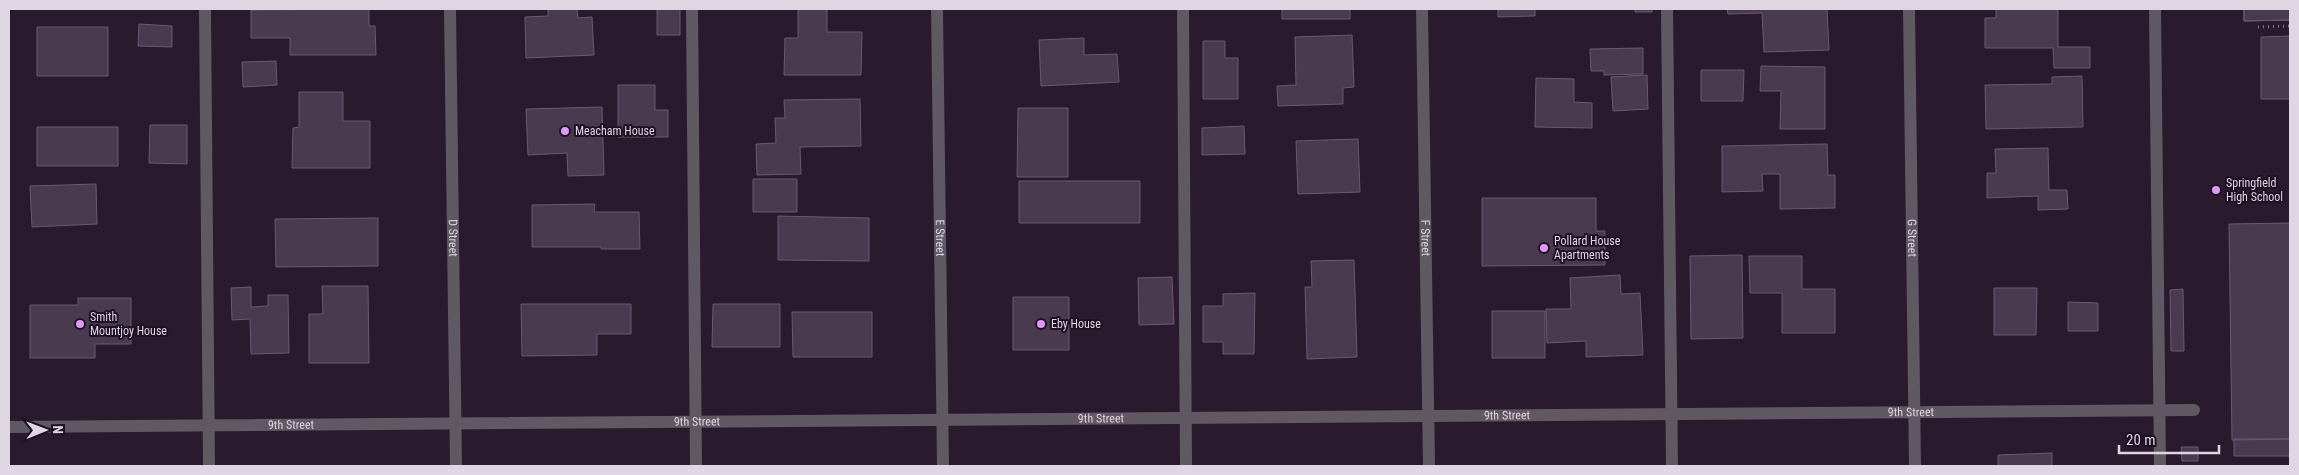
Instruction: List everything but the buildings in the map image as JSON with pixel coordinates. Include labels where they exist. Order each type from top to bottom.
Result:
[{"type":"street","points":[[204,9],[209,466]]},
{"type":"street","name":"D Street","points":[[450,9],[456,466]]},
{"type":"street","points":[[692,9],[696,466]]},
{"type":"street","name":"E Street","points":[[937,9],[943,466]]},
{"type":"street","points":[[1183,9],[1186,466]]},
{"type":"street","name":"F Street","points":[[1422,9],[1429,466]]},
{"type":"street","points":[[1667,9],[1672,466]]},
{"type":"street","name":"G Street","points":[[1909,9],[1915,466]]},
{"type":"street","points":[[2155,9],[2160,466]]},
{"type":"street","name":"9th Street","points":[[9,428],[208,425],[456,425],[943,418],[2194,410]]},
{"type":"path","points":[[2258,27],[2290,26]]},
{"type":"place","name":"Meacham House","points":[[565,131]]},
{"type":"place","name":"Springfield High School","points":[[2216,190]]},
{"type":"place","name":"Pollard House Apartments","points":[[1544,248]]},
{"type":"place","name":"Smith Mountjoy House","points":[[80,324]]},
{"type":"place","name":"Eby House","points":[[1041,324]]}]
